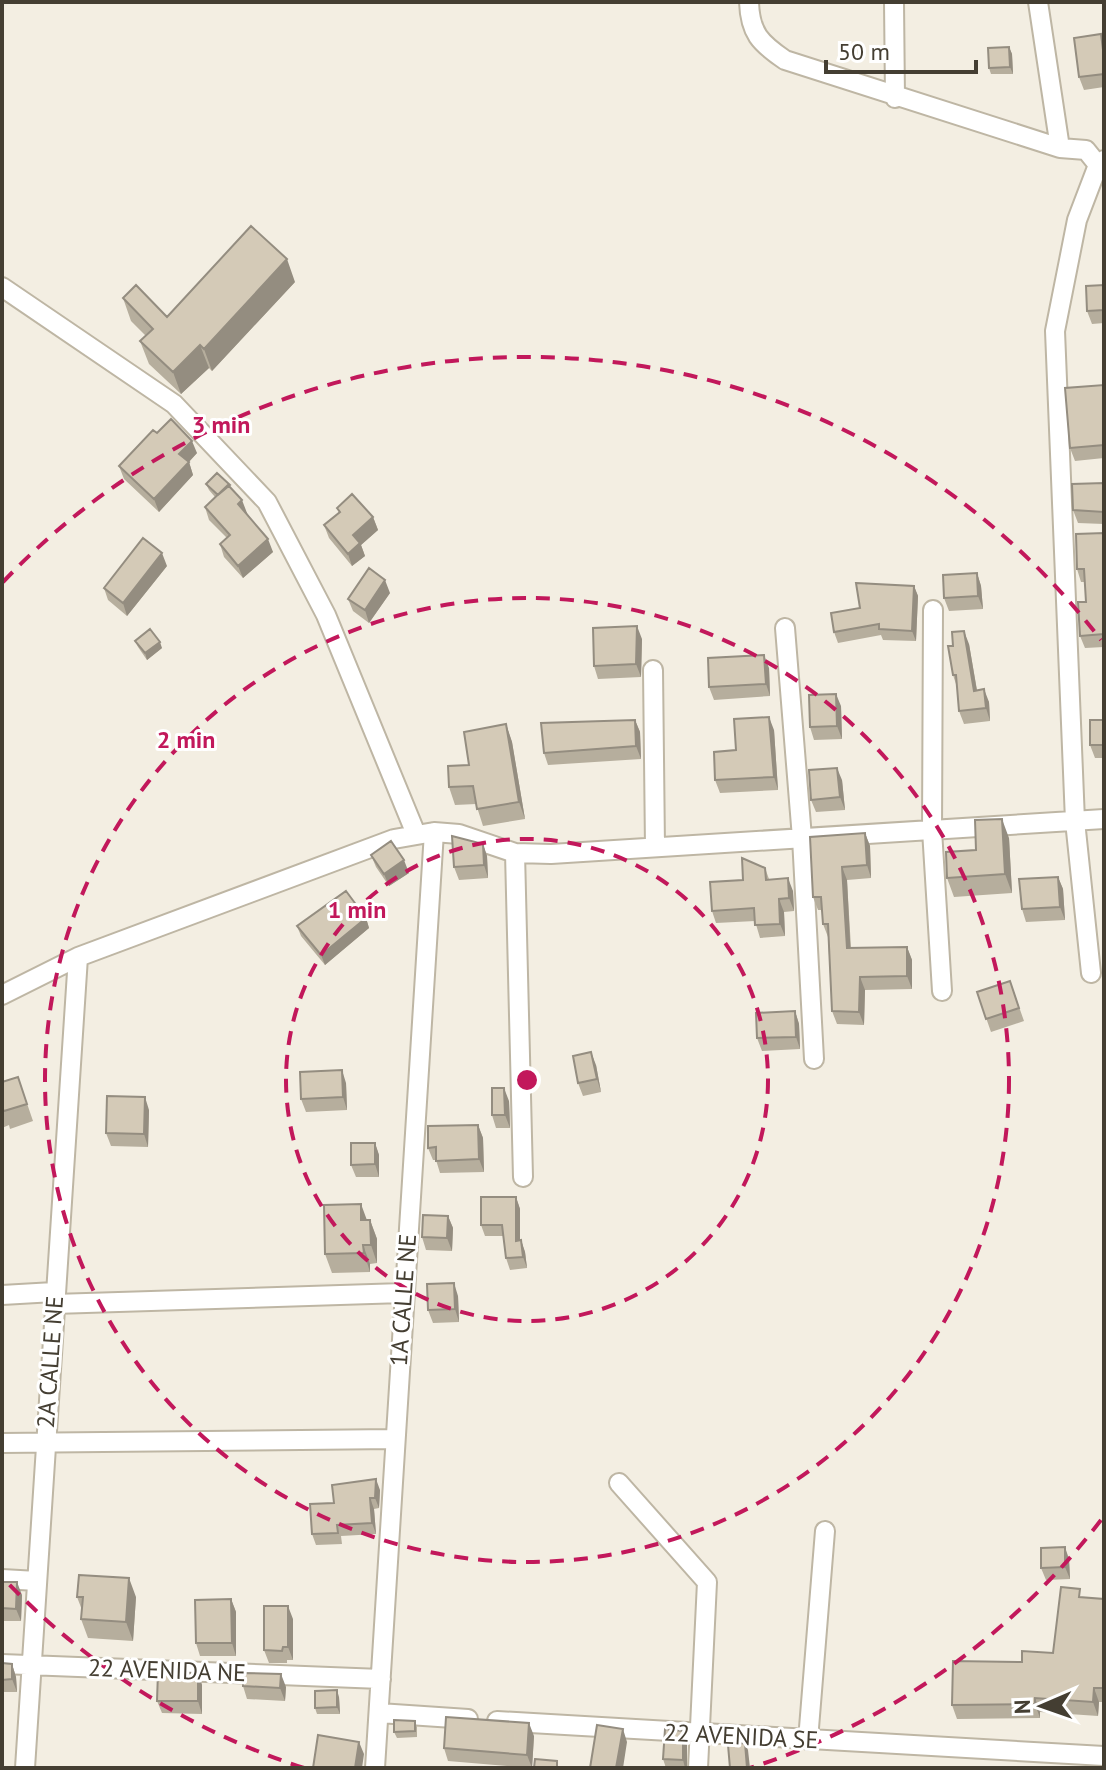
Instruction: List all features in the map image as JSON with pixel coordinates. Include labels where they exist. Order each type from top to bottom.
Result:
[{"type":"street","points":[[749,2],[750,25],[760,43],[785,60],[895,98],[1060,148],[1086,150],[1101,162],[1077,220],[1055,331],[1070,535],[1075,821],[1091,973]]},
{"type":"street","points":[[894,2],[895,98]]},
{"type":"street","points":[[1038,2],[1060,148]]},
{"type":"street","points":[[2,287],[174,404],[267,502],[326,615],[425,833]]},
{"type":"street","points":[[933,610],[932,830],[942,991]]},
{"type":"street","points":[[785,628],[802,838],[814,1059]]},
{"type":"street","points":[[653,670],[655,847]]},
{"type":"street","points":[[2,995],[78,957],[356,852],[425,833],[459,834],[515,853],[1104,819]]},
{"type":"street","name":"1A CALLE NE","points":[[375,1768],[403,1293],[425,833]]},
{"type":"street","points":[[515,853],[523,1177]]},
{"type":"street","name":"2A CALLE NE","points":[[25,1768],[78,957]]},
{"type":"street","points":[[2,1295],[54,1298],[403,1293]]},
{"type":"street","points":[[2,1443],[394,1439]]},
{"type":"street","points":[[619,1483],[707,1582],[698,1768]]},
{"type":"street","points":[[808,1740],[825,1531]]},
{"type":"street","points":[[2,1579],[37,1581]]},
{"type":"street","name":"22 AVENIDA NE","points":[[2,1664],[381,1679]]},
{"type":"street","name":"22 AVENIDA SE","points":[[379,1713],[1100,1755]]},
{"type":"building","points":[[1101,34],[1104,74],[1079,77],[1074,38]]},
{"type":"building","points":[[1009,47],[1010,67],[989,68],[988,48]]},
{"type":"building","points":[[251,226],[287,259],[204,349],[200,345],[173,372],[140,341],[153,329],[123,298],[136,285],[167,317]]},
{"type":"building","points":[[1104,285],[1104,310],[1087,311],[1086,286]]},
{"type":"building","points":[[1104,385],[1104,445],[1070,448],[1065,388]]},
{"type":"building","points":[[171,419],[192,441],[179,454],[189,462],[154,499],[119,466],[153,430],[157,433]]},
{"type":"building","points":[[217,473],[230,485],[218,495],[206,484]]},
{"type":"building","points":[[1104,483],[1104,512],[1073,510],[1072,484]]},
{"type":"building","points":[[228,485],[242,500],[238,504],[268,539],[238,566],[220,544],[230,535],[205,507]]},
{"type":"building","points":[[352,494],[373,517],[353,535],[360,543],[348,554],[324,525],[340,512],[337,508]]},
{"type":"building","points":[[1104,533],[1104,634],[1080,636],[1078,602],[1086,602],[1084,569],[1077,569],[1076,534]]},
{"type":"building","points":[[143,538],[162,553],[123,603],[104,588]]},
{"type":"building","points":[[369,568],[385,580],[365,610],[348,599]]},
{"type":"building","points":[[977,573],[978,596],[944,598],[943,575]]},
{"type":"building","points":[[856,583],[914,586],[912,631],[879,629],[879,624],[834,632],[831,613],[860,608]]},
{"type":"building","points":[[637,626],[636,664],[594,666],[593,628]]},
{"type":"building","points":[[150,629],[160,642],[145,653],[135,641]]},
{"type":"building","points":[[964,631],[974,691],[984,689],[986,708],[959,711],[956,675],[953,675],[948,646],[953,646],[952,632]]},
{"type":"building","points":[[764,655],[766,684],[709,687],[708,658]]},
{"type":"building","points":[[836,694],[837,726],[810,727],[809,695]]},
{"type":"building","points":[[769,717],[774,777],[715,780],[714,752],[736,750],[734,719]]},
{"type":"building","points":[[635,720],[636,746],[544,753],[541,723]]},
{"type":"building","points":[[1090,720],[1104,720],[1104,745],[1090,745]]},
{"type":"building","points":[[506,724],[519,802],[477,809],[473,786],[449,787],[448,766],[469,765],[464,732]]},
{"type":"building","points":[[837,768],[840,797],[811,800],[809,770]]},
{"type":"building","points":[[1002,819],[1005,874],[947,878],[946,852],[976,850],[975,820]]},
{"type":"building","points":[[865,833],[867,865],[842,867],[847,948],[907,947],[907,976],[860,977],[859,1012],[832,1011],[828,924],[823,924],[821,897],[813,897],[810,837]]},
{"type":"building","points":[[452,836],[483,844],[484,865],[454,867]]},
{"type":"building","points":[[391,841],[404,860],[384,874],[371,855]]},
{"type":"building","points":[[742,858],[765,868],[766,880],[788,878],[789,898],[779,899],[780,924],[755,925],[754,908],[712,911],[710,882],[743,880]]},
{"type":"building","points":[[1058,877],[1060,907],[1022,909],[1019,879]]},
{"type":"building","points":[[346,891],[366,918],[321,955],[297,926]]},
{"type":"building","points":[[1010,981],[1019,1008],[986,1019],[977,992]]},
{"type":"building","points":[[795,1011],[796,1037],[757,1038],[756,1013]]},
{"type":"building","points":[[591,1052],[597,1079],[578,1083],[573,1056]]},
{"type":"building","points":[[342,1070],[343,1097],[301,1099],[300,1072]]},
{"type":"building","points":[[18,1077],[27,1104],[4,1111],[2,1082]]},
{"type":"building","points":[[492,1088],[504,1088],[505,1115],[492,1115]]},
{"type":"building","points":[[107,1096],[145,1097],[144,1134],[106,1133]]},
{"type":"building","points":[[478,1125],[479,1159],[436,1161],[436,1147],[428,1148],[428,1126]]},
{"type":"building","points":[[351,1143],[375,1143],[375,1164],[351,1165]]},
{"type":"building","points":[[481,1197],[516,1197],[516,1241],[521,1240],[523,1257],[506,1258],[502,1225],[481,1225]]},
{"type":"building","points":[[361,1204],[361,1220],[370,1220],[371,1245],[363,1245],[364,1253],[325,1254],[324,1205]]},
{"type":"building","points":[[423,1215],[448,1216],[447,1238],[422,1237]]},
{"type":"building","points":[[454,1283],[455,1309],[428,1310],[427,1284]]},
{"type":"building","points":[[376,1479],[375,1498],[370,1498],[372,1523],[337,1525],[338,1533],[312,1534],[310,1504],[334,1503],[332,1485]]},
{"type":"building","points":[[1065,1547],[1065,1567],[1041,1568],[1041,1548]]},
{"type":"building","points":[[79,1575],[129,1578],[126,1622],[81,1619],[83,1597],[77,1597]]},
{"type":"building","points":[[2,1582],[17,1582],[16,1609],[2,1608]]},
{"type":"building","points":[[1061,1587],[1080,1589],[1079,1597],[1104,1599],[1104,1688],[1094,1688],[1093,1702],[1035,1698],[1035,1704],[952,1705],[953,1661],[1022,1662],[1022,1651],[1053,1653]]},
{"type":"building","points":[[231,1599],[232,1643],[196,1643],[195,1600]]},
{"type":"building","points":[[264,1606],[288,1606],[288,1647],[283,1647],[282,1651],[264,1650]]},
{"type":"building","points":[[2,1663],[12,1664],[12,1679],[2,1680]]},
{"type":"building","points":[[158,1672],[198,1673],[198,1701],[157,1701]]},
{"type":"building","points":[[243,1673],[281,1674],[280,1688],[243,1686]]},
{"type":"building","points":[[337,1690],[337,1707],[315,1708],[315,1691]]},
{"type":"building","points":[[446,1717],[529,1723],[527,1755],[444,1748]]},
{"type":"building","points":[[394,1720],[415,1721],[415,1731],[394,1732]]},
{"type":"building","points":[[597,1725],[623,1729],[616,1768],[590,1768]]},
{"type":"building","points":[[665,1729],[683,1731],[683,1760],[663,1759]]},
{"type":"building","points":[[318,1735],[359,1742],[355,1768],[313,1768]]},
{"type":"building","points":[[745,1743],[747,1768],[730,1768],[728,1745]]},
{"type":"building","points":[[535,1759],[557,1761],[557,1768],[534,1768]]}]
